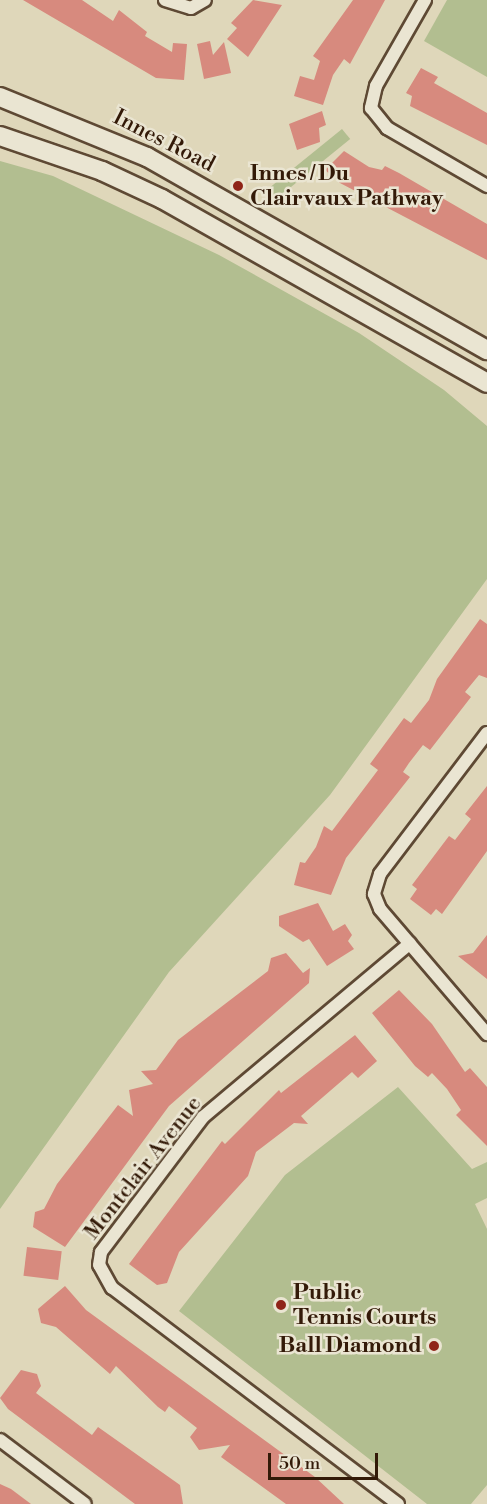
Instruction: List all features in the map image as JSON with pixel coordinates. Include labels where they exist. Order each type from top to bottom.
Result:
[{"type":"main road","name":"Innes Road","points":[[0,98],[147,157],[487,350]]},
{"type":"main road","points":[[0,136],[102,171],[162,199],[487,383]]},
{"type":"street","points":[[165,0],[191,8],[205,0]]},
{"type":"street","points":[[425,0],[376,86],[371,108],[387,128],[487,186]]},
{"type":"street","points":[[487,733],[375,886],[380,909],[487,1034]]},
{"type":"street","name":"Montclair Avenue","points":[[398,1504],[112,1288],[99,1265],[101,1252],[203,1117],[410,944]]},
{"type":"street","points":[[0,1440],[85,1504]]},
{"type":"green space","points":[[447,0],[487,0],[487,77],[424,41]]},
{"type":"green space","points":[[342,129],[350,139],[274,201],[266,191]]},
{"type":"green space","points":[[0,161],[53,176],[219,255],[359,333],[444,390],[487,426],[487,579],[330,795],[169,972],[0,1209]]},
{"type":"green space","points":[[398,1087],[472,1169],[487,1162],[487,1198],[475,1204],[487,1229],[487,1485],[471,1504],[427,1504],[179,1311],[285,1175]]},
{"type":"building","points":[[23,0],[82,0],[113,21],[119,10],[147,32],[145,36],[172,52],[173,43],[187,44],[184,80],[156,78]]},
{"type":"building","points":[[253,0],[282,5],[248,57],[227,39],[237,28],[231,23]]},
{"type":"building","points":[[353,0],[385,0],[350,64],[344,59],[333,75],[323,105],[294,96],[300,76],[314,80],[320,61],[313,56]]},
{"type":"building","points":[[210,41],[213,55],[224,42],[231,73],[204,79],[197,44]]},
{"type":"building","points":[[421,68],[438,77],[434,83],[487,113],[487,145],[410,106],[412,96],[406,93]]},
{"type":"building","points":[[322,111],[326,125],[319,128],[320,142],[297,150],[289,124]]},
{"type":"building","points":[[344,151],[369,167],[382,170],[385,166],[399,173],[487,224],[487,260],[340,183],[325,170]]},
{"type":"building","points":[[480,619],[487,624],[487,678],[479,675],[465,692],[471,697],[430,750],[423,745],[409,763],[403,772],[410,777],[346,858],[331,895],[294,885],[300,862],[305,863],[316,847],[324,826],[332,831],[378,770],[370,764],[404,718],[411,723],[429,700],[437,679]]},
{"type":"building","points":[[487,786],[487,851],[442,914],[436,909],[431,915],[410,899],[417,889],[412,885],[449,836],[455,840],[471,819],[465,814]]},
{"type":"building","points":[[318,903],[333,931],[345,924],[352,935],[348,941],[354,949],[327,966],[309,939],[303,942],[279,926],[279,916]]},
{"type":"building","points":[[487,935],[487,979],[458,956],[473,953]]},
{"type":"building","points":[[286,953],[303,973],[310,968],[309,983],[169,1106],[65,1247],[33,1227],[35,1212],[44,1209],[57,1184],[118,1105],[133,1116],[129,1090],[153,1084],[141,1071],[156,1070],[178,1040],[268,971],[271,958]]},
{"type":"building","points":[[399,990],[432,1024],[465,1072],[470,1068],[487,1087],[487,1146],[456,1115],[461,1110],[447,1089],[432,1073],[428,1077],[415,1066],[372,1013]]},
{"type":"building","points":[[355,1035],[377,1061],[358,1078],[352,1072],[301,1116],[308,1124],[294,1123],[256,1152],[248,1176],[179,1252],[167,1283],[157,1285],[129,1264],[222,1141],[225,1144],[279,1090],[281,1093]]},
{"type":"building","points":[[27,1247],[62,1251],[58,1280],[23,1276]]},
{"type":"building","points":[[65,1286],[86,1310],[315,1477],[344,1504],[286,1504],[221,1457],[230,1445],[199,1450],[190,1437],[197,1428],[169,1406],[165,1412],[158,1407],[116,1366],[110,1374],[56,1327],[41,1323],[38,1309]]},
{"type":"building","points":[[21,1370],[37,1374],[41,1386],[36,1393],[92,1435],[98,1427],[180,1485],[183,1504],[135,1504],[8,1409],[0,1398]]},
{"type":"building","points":[[0,1484],[11,1489],[31,1504],[0,1504]]},
{"type":"place","name":"Innes / Du Clairvaux Pathway","points":[[238,186]]},
{"type":"place","name":"Public Tennis Courts","points":[[281,1305]]},
{"type":"place","name":"Ball Diamond","points":[[434,1346]]}]
